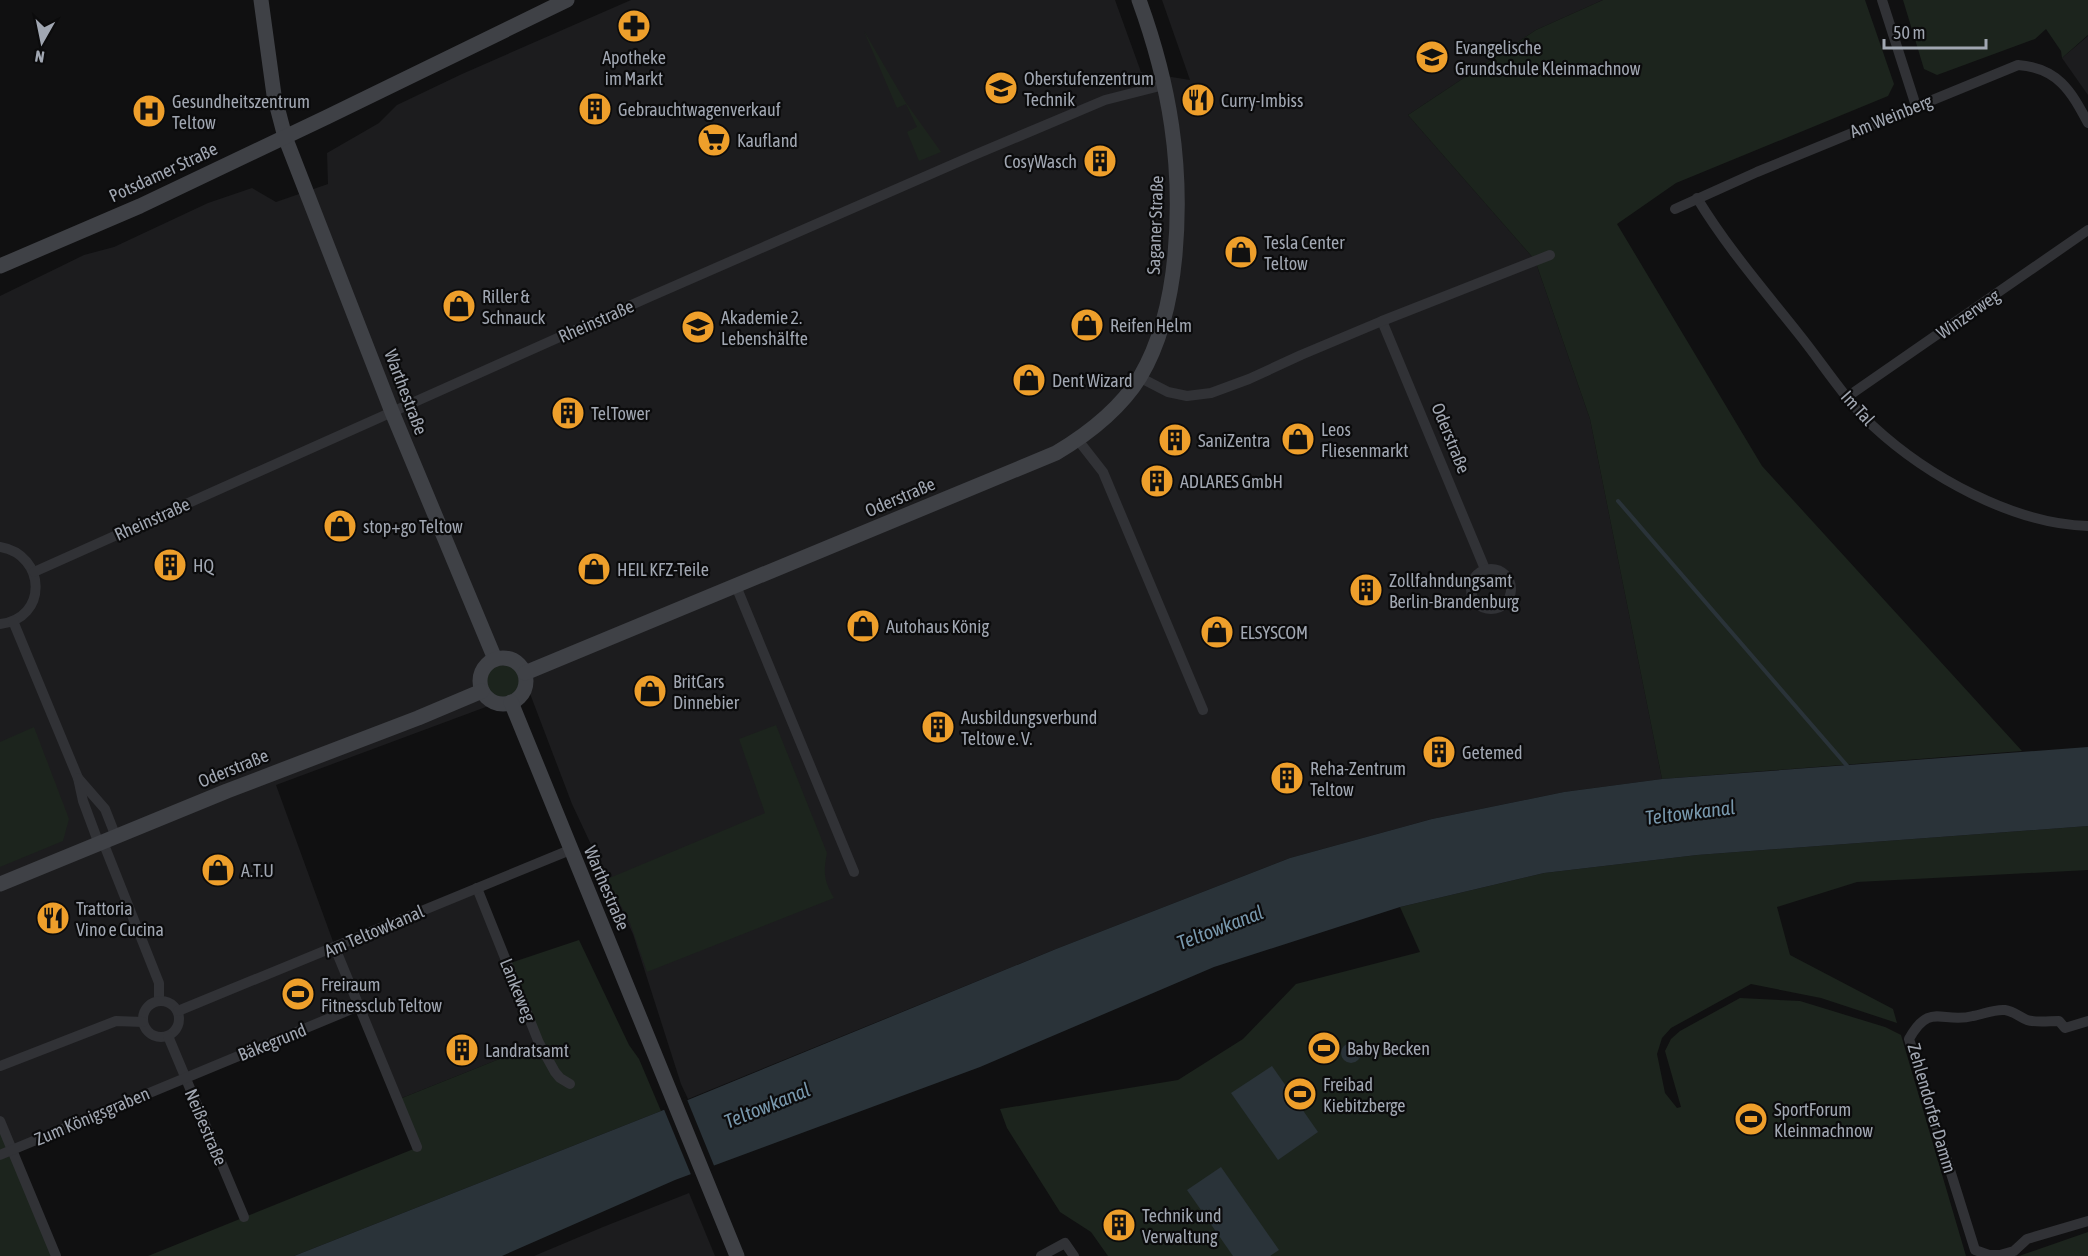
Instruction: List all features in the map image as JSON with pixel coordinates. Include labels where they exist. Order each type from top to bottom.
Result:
[{"type":"street","name":"Warthestraße","points":[[261,0],[274,95],[285,136],[392,412],[495,659]]},
{"type":"street","name":"Potsdamer Straße","points":[[0,266],[140,206],[567,0]]},
{"type":"street","name":"Saganer Straße","points":[[1139,0],[1151,33],[1164,85],[1176,151],[1178,189],[1177,232],[1170,300],[1154,349],[1140,377]]},
{"type":"street","points":[[1882,0],[1916,106]]},
{"type":"street","name":"Am Weinberg","points":[[1675,209],[2018,65],[2033,66],[2056,76],[2088,123]]},
{"type":"street","name":"Rheinstraße","points":[[34,572],[972,156],[1105,100],[1164,85]]},
{"type":"street","name":"Im Tal","points":[[1697,198],[1739,258],[1847,397],[1872,425],[1892,442],[1910,457],[1946,480],[1994,503],[2030,516],[2074,526],[2088,526]]},
{"type":"street","name":"Winzerweg","points":[[1847,397],[2088,230]]},
{"type":"street","points":[[1140,377],[1168,392],[1187,396],[1211,393],[1249,379],[1301,354],[1382,321],[1550,255]]},
{"type":"street","name":"Oderstraße","points":[[1382,321],[1485,569]]},
{"type":"street","name":"Oderstraße","points":[[525,672],[1056,453],[1078,440],[1120,403],[1140,377]]},
{"type":"street","points":[[1078,440],[1103,472],[1203,710]]},
{"type":"street","points":[[0,547],[17,552],[24,558],[34,572],[36,591],[33,601],[21,616],[13,621],[0,624]]},
{"type":"street","points":[[736,586],[854,872]]},
{"type":"street","points":[[13,621],[78,778],[83,801],[106,841],[159,983],[159,1001]]},
{"type":"street","points":[[502,657],[516,661],[525,672],[526,680],[522,693],[511,702],[497,703],[482,691],[480,675],[488,663],[495,659],[502,657]]},
{"type":"street","name":"Oderstraße","points":[[0,884],[227,791],[482,691]]},
{"type":"street","name":"Warthestraße","points":[[511,702],[737,1256]]},
{"type":"street","points":[[78,778],[105,809],[106,841]]},
{"type":"street","name":"Am Teltowkanal","points":[[177,1011],[336,948],[570,850]]},
{"type":"street","name":"Lankeweg","points":[[477,888],[539,1043],[555,1072],[570,1084]]},
{"type":"street","points":[[336,948],[417,1148]]},
{"type":"street","points":[[153,1002],[170,1003],[177,1011],[179,1023],[173,1033],[168,1036],[152,1034],[143,1022],[145,1010],[153,1002]]},
{"type":"street","name":"Bäkegrund","points":[[184,1077],[360,1006]]},
{"type":"street","name":"Zehlendorfer Damm","points":[[2088,1021],[2065,1028],[2059,1021],[2029,1021],[2006,1010],[1988,1011],[1971,1017],[1936,1015],[1928,1017],[1916,1026],[1909,1039],[1975,1250],[1989,1255],[2000,1255],[2014,1251],[2027,1239],[2088,1221]]},
{"type":"street","points":[[0,1066],[116,1021],[143,1022]]},
{"type":"street","name":"Neißestraße","points":[[168,1036],[244,1217]]},
{"type":"street","name":"Zum Königsgraben","points":[[0,1155],[184,1077]]},
{"type":"street","points":[[0,1121],[56,1256]]},
{"type":"street","points":[[1041,1256],[1065,1243],[1074,1256]]},
{"type":"shaded area","points":[[631,0],[1115,0],[1141,72],[1190,80],[1162,0],[1603,0],[1536,30],[1408,115],[1535,260],[1590,419],[1662,779],[1564,792],[1432,819],[1290,858],[1056,949],[688,1099],[681,1084],[633,934],[572,804],[529,691],[276,785],[335,947],[477,888],[539,1043],[397,1100],[360,1007],[11,1150],[0,1121],[0,296],[84,255],[114,247],[208,203],[252,188],[276,202],[328,184],[327,153],[379,123],[397,105]]},
{"type":"shaded area","points":[[1603,0],[1865,0],[1894,84],[1888,96],[1676,183],[1617,224],[1762,466],[2022,751],[1662,779],[1590,419],[1535,260],[1408,115],[1536,30]]},
{"type":"shaded area","points":[[1903,0],[2088,0],[2088,35],[2062,58],[2061,51],[2046,29],[2035,39],[1937,75],[1924,69]]},
{"type":"shaded area","points":[[864,31],[906,103],[941,152],[919,161],[907,132],[917,127],[906,104],[897,108]]},
{"type":"shaded area","points":[[2088,36],[2088,95],[2062,58]]},
{"type":"shaded area","points":[[503,665],[514,670],[519,681],[514,692],[503,697],[492,692],[487,681],[492,670]]},
{"type":"shaded area","points":[[776,725],[827,853],[825,877],[834,898],[647,972],[630,923],[607,879],[765,813],[739,739]]},
{"type":"shaded area","points":[[34,727],[69,819],[63,841],[0,867],[0,742]]},
{"type":"shaded area","points":[[2088,826],[2088,870],[1857,882],[1777,907],[1790,955],[1893,1009],[1897,1023],[1821,998],[1751,984],[1671,1028],[1662,1038],[1657,1054],[1665,1093],[1677,1108],[1681,1107],[1665,1051],[1671,1039],[1680,1031],[1740,998],[1800,1001],[1885,1027],[1901,1035],[1966,1256],[1108,1256],[1091,1232],[1060,1212],[1007,1128],[1000,1109],[1178,1080],[1243,1039],[1296,984],[1420,952],[1400,907],[1544,873],[1697,855]]},
{"type":"shaded area","points":[[579,940],[629,1045],[639,1059],[661,1111],[294,1256],[148,1256],[416,1148],[397,1100],[539,1043],[507,964]]},
{"type":"shaded area","points":[[0,1121],[56,1256],[0,1256]]},
{"type":"shaded area","points":[[689,1193],[715,1256],[534,1256],[603,1227]]},
{"type":"shaded area","points":[[2088,1232],[2088,1256],[2019,1256]]},
{"type":"water","name":"Teltowkanal","points":[[2088,747],[2088,826],[1697,855],[1544,873],[1400,907],[1214,967],[980,1067],[675,1180],[502,1256],[294,1256],[661,1111],[1056,949],[1290,858],[1432,819],[1564,792],[1662,779]]},
{"type":"water","name":"Baby Becken","points":[[1324,1038],[1331,1041],[1334,1048],[1331,1055],[1324,1058],[1317,1055],[1314,1048],[1317,1041]]},
{"type":"water","name":"Baby Becken","points":[[1351,1043],[1358,1046],[1361,1053],[1358,1060],[1351,1063],[1344,1060],[1341,1053],[1344,1046]]},
{"type":"water","points":[[1272,1066],[1318,1132],[1278,1160],[1231,1093]]},
{"type":"water","points":[[1221,1167],[1279,1250],[1270,1256],[1233,1256],[1187,1190]]},
{"type":"pier","points":[[686,1097],[715,1168],[692,1177],[663,1107]]},
{"type":"waterway","points":[[1618,501],[1849,768]]},
{"type":"place","name":"Apotheke im Markt","points":[[634,26]]},
{"type":"place","name":"Evangelische Grundschule Kleinmachnow","points":[[1432,57]]},
{"type":"place","name":"Oberstufenzentrum Technik","points":[[1001,88]]},
{"type":"place","name":"Curry-Imbiss","points":[[1198,100]]},
{"type":"place","name":"Gebrauchtwagenverkauf","points":[[595,109]]},
{"type":"place","name":"Gesundheitszentrum Teltow","points":[[149,111]]},
{"type":"place","name":"Kaufland","points":[[714,140]]},
{"type":"place","name":"CosyWasch","points":[[1100,161]]},
{"type":"place","name":"Tesla Center Teltow","points":[[1241,252]]},
{"type":"place","name":"Riller & Schnauck","points":[[459,306]]},
{"type":"place","name":"Reifen Helm","points":[[1087,325]]},
{"type":"place","name":"Akademie 2. Lebenshälfte","points":[[698,327]]},
{"type":"place","name":"Dent Wizard","points":[[1029,380]]},
{"type":"place","name":"TelTower","points":[[568,413]]},
{"type":"place","name":"Leos Fliesenmarkt","points":[[1298,439]]},
{"type":"place","name":"SaniZentra","points":[[1175,440]]},
{"type":"place","name":"ADLARES GmbH","points":[[1157,481]]},
{"type":"place","name":"stop+go Teltow","points":[[340,526]]},
{"type":"place","name":"HQ","points":[[170,565]]},
{"type":"place","name":"HEIL KFZ-Teile","points":[[594,569]]},
{"type":"place","name":"Zollfahndungsamt Berlin-Brandenburg","points":[[1366,590]]},
{"type":"place","name":"Autohaus König","points":[[863,626]]},
{"type":"place","name":"ELSYSCOM","points":[[1217,632]]},
{"type":"place","name":"BritCars Dinnebier","points":[[650,691]]},
{"type":"place","name":"Ausbildungsverbund Teltow e. V.","points":[[938,727]]},
{"type":"place","name":"Getemed","points":[[1439,752]]},
{"type":"place","name":"Reha-Zentrum Teltow","points":[[1287,778]]},
{"type":"place","name":"A.T.U","points":[[218,870]]},
{"type":"place","name":"Trattoria Vino e Cucina","points":[[53,918]]},
{"type":"place","name":"Freiraum Fitnessclub Teltow","points":[[298,994]]},
{"type":"place","name":"Baby Becken","points":[[1324,1048]]},
{"type":"place","name":"Landratsamt","points":[[462,1050]]},
{"type":"place","name":"Freibad Kiebitzberge","points":[[1300,1094]]},
{"type":"place","name":"SportForum Kleinmachnow","points":[[1751,1119]]},
{"type":"place","name":"Technik und Verwaltung","points":[[1119,1225]]}]
